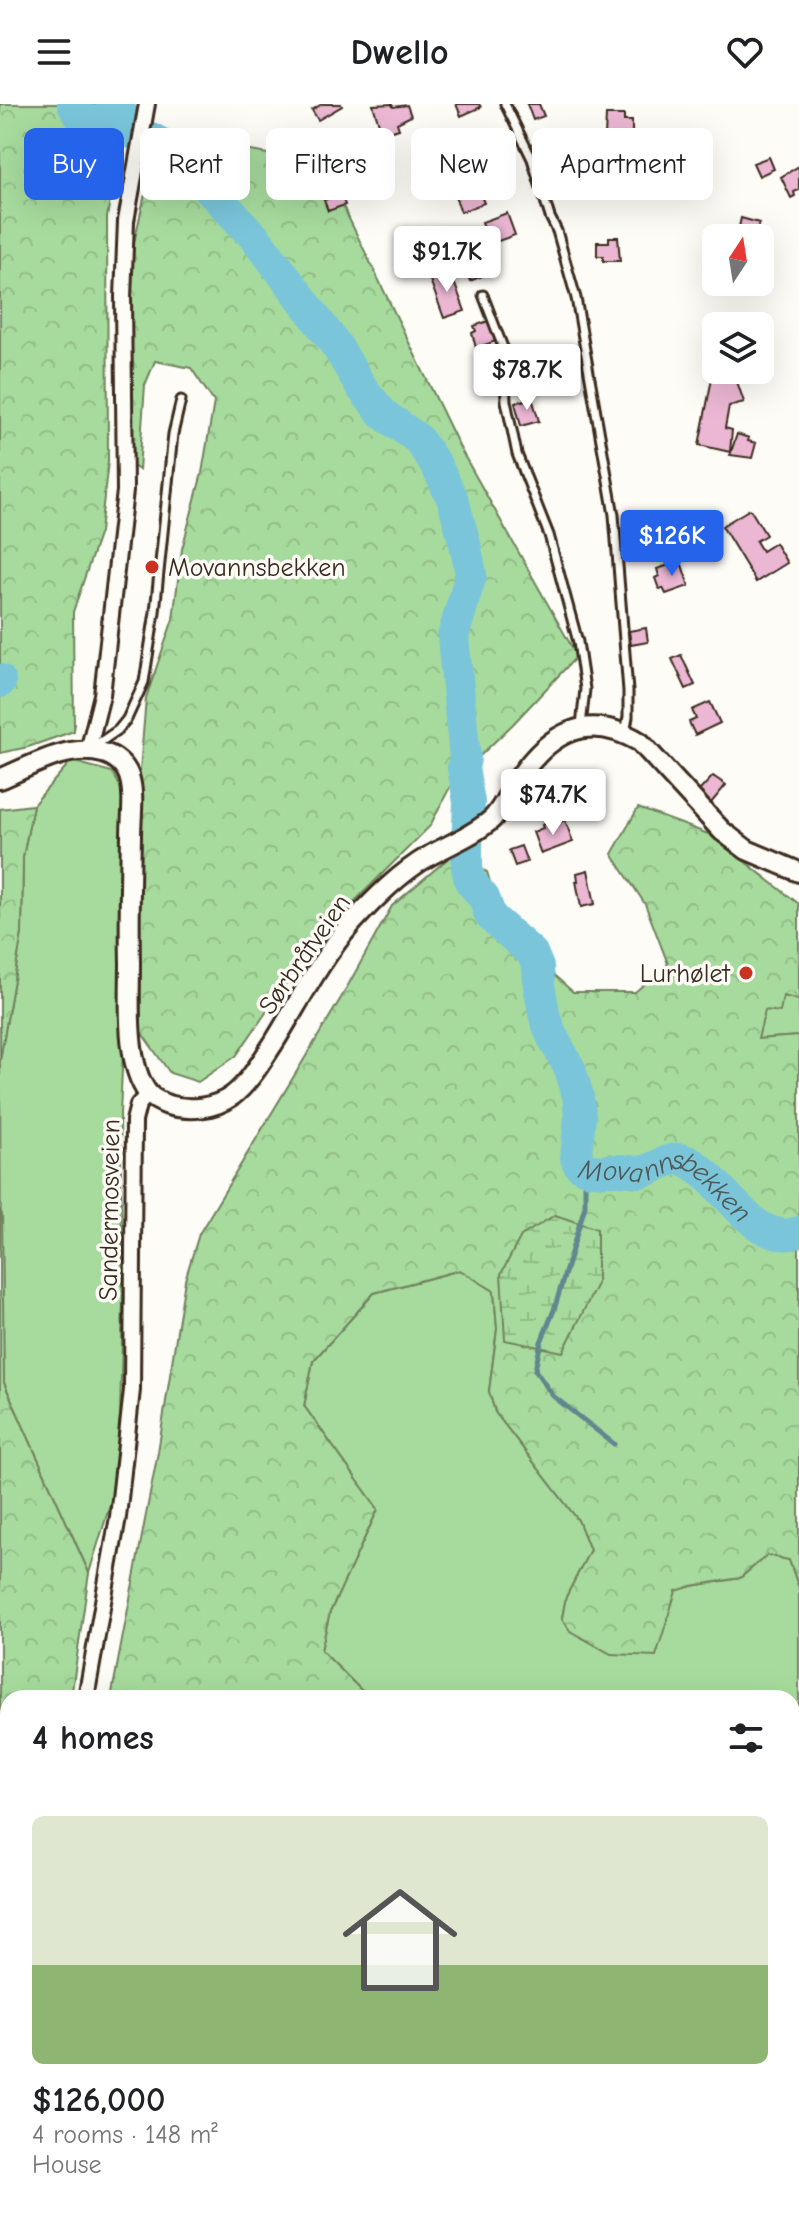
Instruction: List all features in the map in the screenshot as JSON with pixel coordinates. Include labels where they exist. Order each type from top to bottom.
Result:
[{"type":"street","points":[[0,779],[75,750],[88,751],[102,695],[125,491],[126,221],[147,104]]},
{"type":"street","points":[[580,728],[613,730],[640,742],[722,831],[747,850],[799,872]]},
{"type":"street","name":"Sørbråtveien","points":[[148,1094],[164,1104],[189,1109],[212,1105],[232,1095],[261,1061],[349,926],[397,878],[479,828],[497,813],[536,756],[559,736],[580,728]]},
{"type":"street","name":"Sandermosveien","points":[[87,1690],[118,1517],[132,1390],[133,1132],[138,1105],[148,1094],[137,1070],[130,1031],[130,780],[127,770],[113,757],[88,751]]},
{"type":"lane","points":[[505,104],[532,159],[557,231],[584,336],[614,515],[628,691],[625,734]]},
{"type":"lane","points":[[483,295],[504,350],[506,401],[517,454],[552,546],[578,642],[585,689],[580,728]]},
{"type":"lane","points":[[88,751],[118,730],[127,719],[144,682],[157,597],[173,434],[181,400]]},
{"type":"green space","points":[[0,104],[125,104],[121,128],[24,128],[24,200],[110,200],[107,218],[108,461],[100,532],[73,612],[74,731],[0,753]]},
{"type":"green space","points":[[250,151],[266,154],[266,200],[340,200],[461,450],[577,656],[452,783],[430,826],[316,940],[236,1056],[198,1082],[170,1073],[141,1032],[139,782],[146,698],[173,619],[182,549],[202,473],[214,402],[191,368],[155,361],[145,385],[139,470],[128,463],[128,269],[144,200],[250,200]]},
{"type":"green space","points":[[71,761],[112,772],[123,791],[120,1114],[123,1300],[120,1414],[113,1495],[89,1573],[4,1383],[1,1280],[0,1060],[22,933],[23,857],[33,805]]},
{"type":"green space","points":[[33,805],[23,857],[22,933],[0,1060],[0,809]]},
{"type":"green space","points":[[638,808],[711,835],[799,904],[799,1000],[783,996],[780,1012],[765,1010],[758,1039],[799,1036],[799,1588],[789,1560],[767,1555],[740,1578],[676,1591],[656,1656],[611,1654],[570,1631],[562,1618],[566,1597],[590,1550],[578,1520],[495,1412],[489,1391],[497,1329],[494,1291],[460,1270],[374,1293],[313,1361],[304,1406],[378,1509],[330,1612],[321,1650],[361,1690],[113,1690],[158,1452],[185,1280],[199,1234],[341,998],[392,906],[452,855],[487,872],[505,932],[573,992],[635,992],[668,964],[645,904],[612,854]]},
{"type":"green space","points":[[783,996],[799,1000],[799,1036],[757,1039],[765,1010]]},
{"type":"green space","points":[[0,1211],[4,1383],[89,1573],[72,1690],[0,1690]]},
{"type":"green space","points":[[555,1215],[597,1229],[597,1284],[563,1352],[505,1340],[501,1274],[521,1236]]},
{"type":"green space","points":[[461,1270],[494,1291],[497,1329],[489,1391],[495,1412],[578,1520],[590,1550],[566,1597],[562,1618],[692,1586],[740,1578],[767,1555],[789,1560],[799,1588],[799,1690],[361,1690],[321,1650],[330,1612],[378,1509],[304,1406],[313,1361],[374,1293]]},
{"type":"building","points":[[322,104],[342,106],[318,120],[312,110]]},
{"type":"building","points":[[456,104],[479,104],[481,107],[461,116]]},
{"type":"building","points":[[527,104],[539,104],[544,116],[533,120]]},
{"type":"building","points":[[373,105],[407,105],[411,116],[397,123],[399,129],[380,128]]},
{"type":"building","points":[[606,115],[624,115],[624,121],[632,121],[632,128],[605,128]]},
{"type":"building","points":[[769,157],[774,169],[759,176],[753,163]]},
{"type":"building","points":[[799,166],[799,190],[791,198],[781,177]]},
{"type":"building","points":[[324,200],[343,200],[345,205],[328,211]]},
{"type":"building","points":[[456,200],[483,200],[484,203],[461,212]]},
{"type":"building","points":[[507,213],[515,235],[490,244],[482,222]]},
{"type":"building","points":[[741,218],[759,223],[759,224],[740,224]]},
{"type":"building","points":[[609,237],[618,237],[620,261],[603,261],[603,256],[597,256],[597,242],[609,242]]},
{"type":"building","points":[[485,255],[492,272],[470,281],[463,264]]},
{"type":"building","points":[[449,269],[465,311],[444,318],[429,277]]},
{"type":"building","points":[[491,320],[499,340],[476,348],[472,333],[476,331],[474,326]]},
{"type":"building","points":[[711,384],[738,384],[744,402],[729,406],[725,428],[732,430],[730,452],[699,445]]},
{"type":"building","points":[[532,398],[539,421],[521,426],[515,403]]},
{"type":"building","points":[[737,434],[756,443],[752,458],[730,455]]},
{"type":"building","points":[[750,509],[766,535],[756,541],[762,551],[775,543],[787,563],[756,582],[722,526]]},
{"type":"building","points":[[675,563],[676,566],[682,565],[689,586],[666,594],[663,588],[659,589],[655,578],[659,576],[657,569]]},
{"type":"building","points":[[646,628],[648,642],[631,645],[629,631]]},
{"type":"building","points":[[681,655],[695,685],[686,689],[672,659]]},
{"type":"building","points":[[710,702],[720,723],[695,735],[689,722],[696,719],[692,710]]},
{"type":"building","points":[[713,776],[726,785],[711,803],[699,791]]},
{"type":"building","points":[[565,820],[573,842],[541,854],[533,832],[550,822],[551,825]]},
{"type":"building","points":[[521,846],[527,862],[515,866],[509,850]]},
{"type":"building","points":[[588,870],[595,904],[581,907],[577,873]]},
{"type":"waterway","name":"Movannsbekken","points":[[73,104],[82,119],[124,124]]},
{"type":"waterway","name":"Movannsbekken","points":[[112,104],[134,134],[164,145],[257,240],[383,414],[418,439],[436,465],[453,500],[471,574],[453,637],[465,758],[463,768],[469,802],[467,868],[470,881],[484,898],[491,917],[532,953],[538,967],[545,1018],[570,1069],[578,1096],[580,1116],[576,1158],[579,1165],[594,1170],[639,1172],[670,1160],[684,1160],[704,1172],[741,1211],[768,1231],[783,1234],[799,1232]]},
{"type":"waterway","points":[[585,1169],[585,1206],[554,1310],[541,1342],[535,1370],[553,1396],[614,1444]]},
{"type":"place","name":"Movannsbekken","points":[[152,567]]},
{"type":"place","name":"Lurhølet","points":[[746,973]]}]
